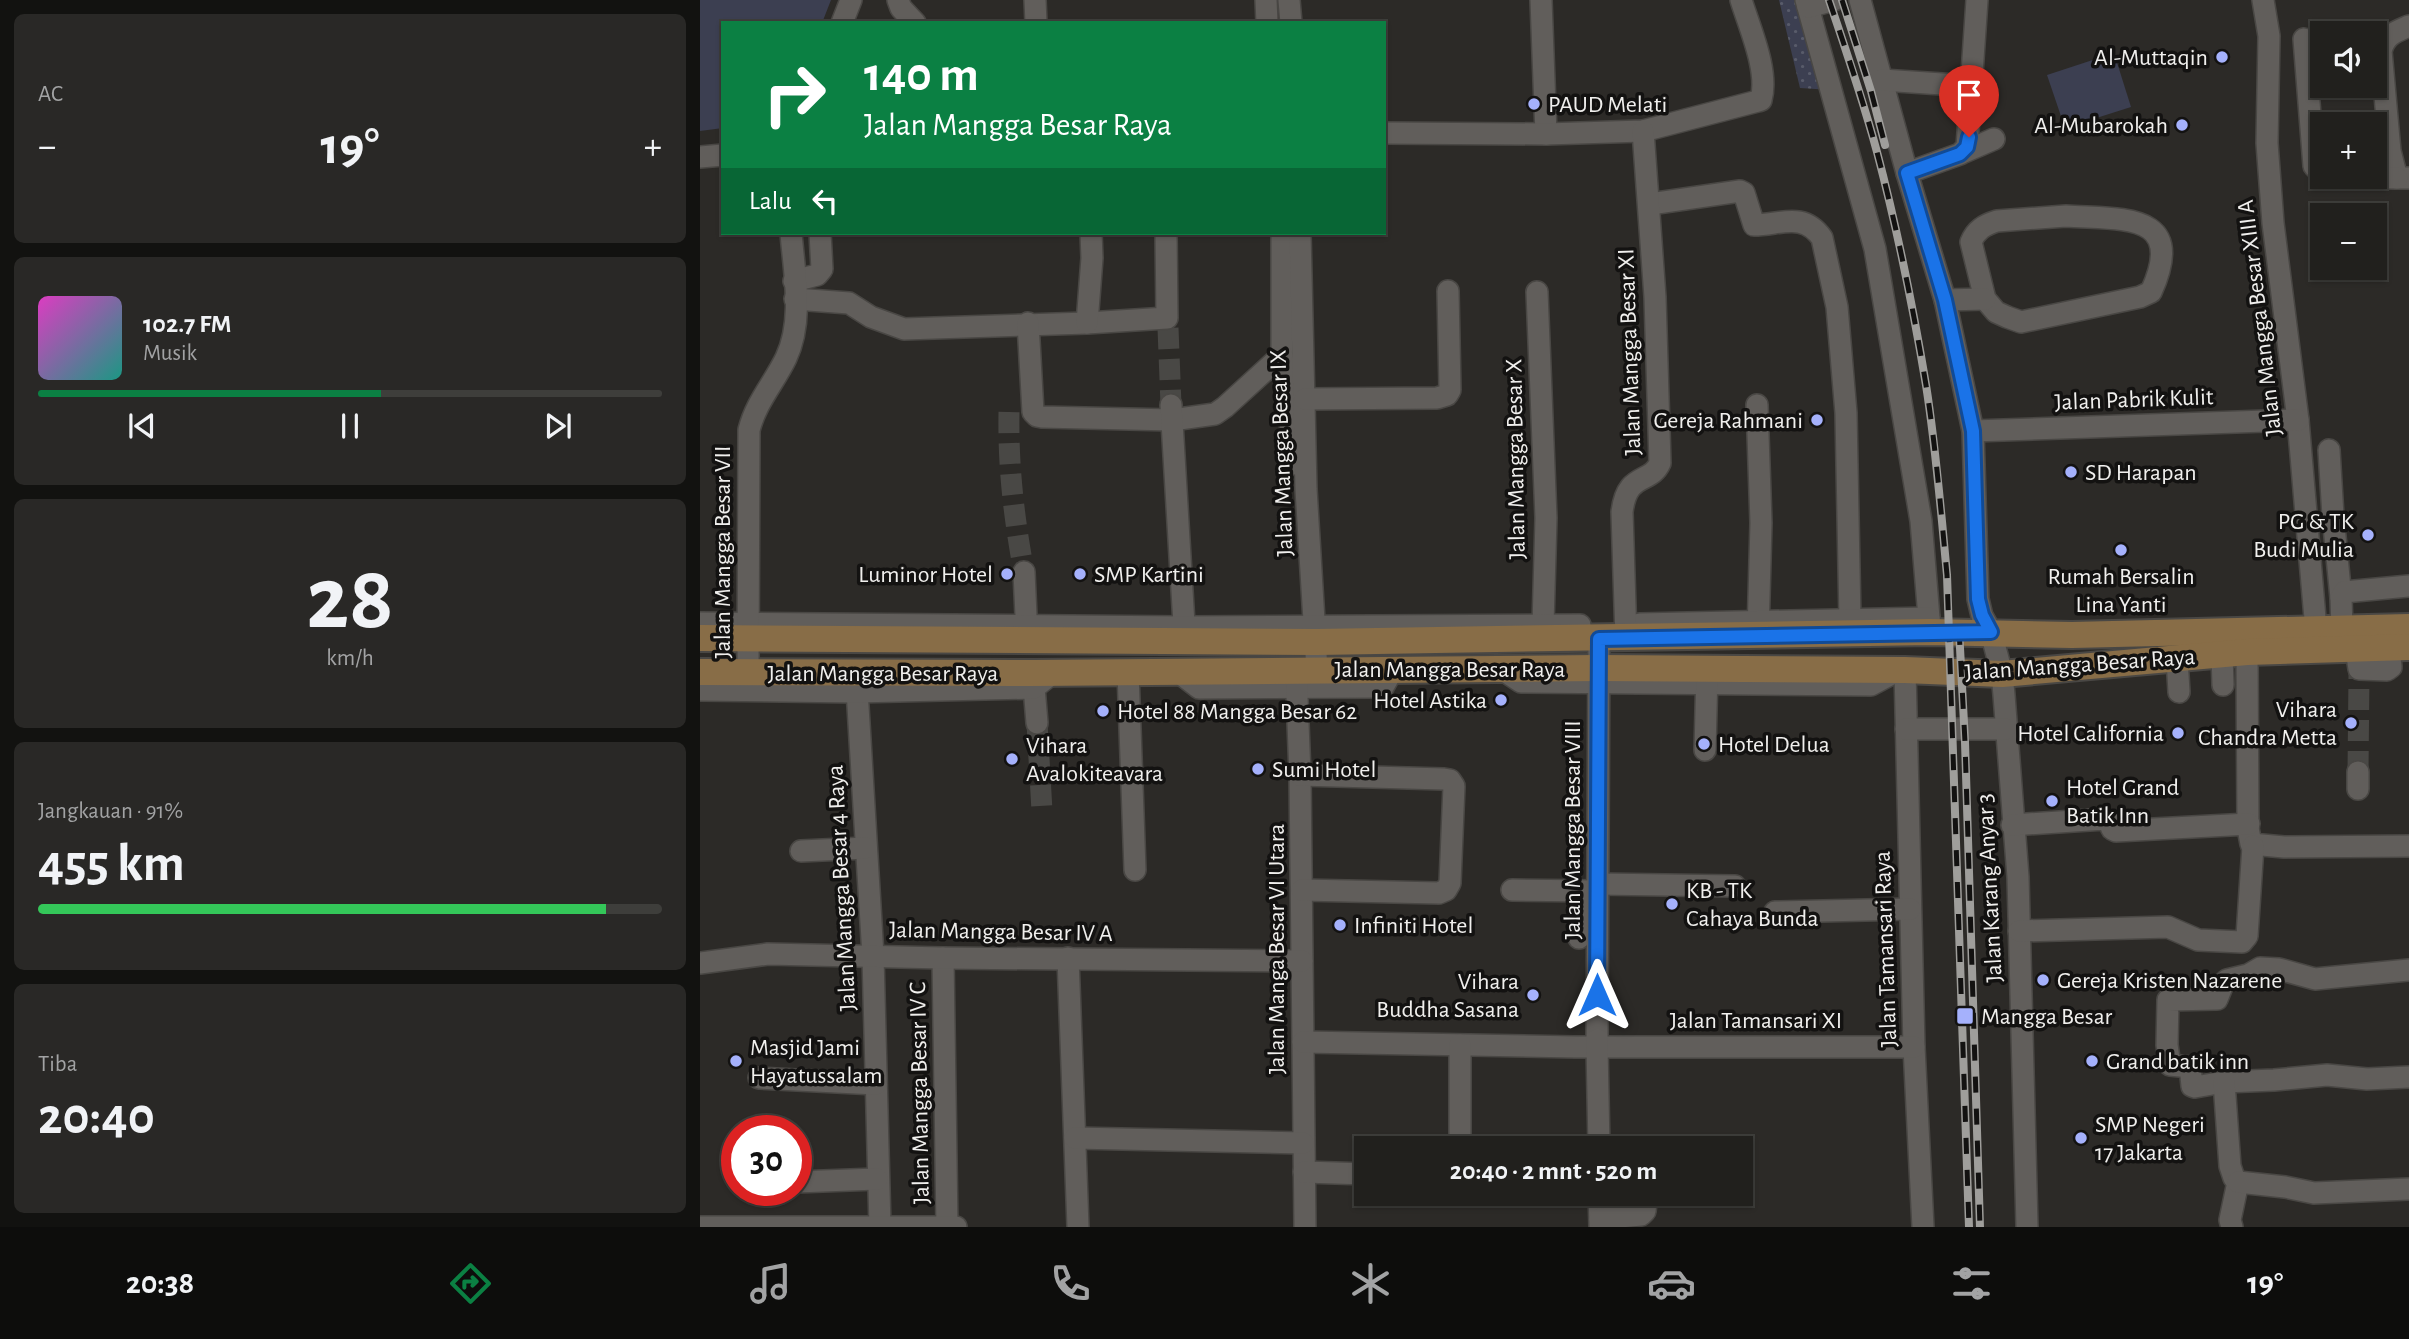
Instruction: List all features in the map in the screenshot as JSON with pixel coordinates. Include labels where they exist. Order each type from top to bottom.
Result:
[{"type":"main road","name":"Jalan Mangga Besar Raya","points":[[700,638],[748,631],[1185,635],[1476,633],[1599,639],[1626,631],[1929,625],[1991,632],[2049,634],[2316,630],[2354,655]]},
{"type":"main road","name":"Jalan Mangga Besar Raya","points":[[2354,655],[2409,627]]},
{"type":"main road","points":[[2049,634],[2043,649],[2047,664],[2052,670]]},
{"type":"main road","name":"Jalan Mangga Besar Raya","points":[[700,672],[748,672],[856,682],[1040,678],[1177,671],[1304,676],[1392,671],[1503,670],[1598,675],[1706,676],[1902,670],[2002,674],[2235,653],[2354,655],[2399,648]]},
{"type":"street","points":[[843,21],[851,0]]},
{"type":"street","points":[[898,0],[901,8],[913,21]]},
{"type":"street","points":[[1035,0],[1036,21]]},
{"type":"street","points":[[1266,0],[1267,21]]},
{"type":"street","points":[[1278,0],[1279,21]]},
{"type":"street","points":[[1289,0],[1290,21]]},
{"type":"street","points":[[1541,0],[1546,134]]},
{"type":"street","points":[[1386,133],[1546,134],[1643,131],[1761,100],[1762,72],[1741,0]]},
{"type":"street","points":[[1757,405],[1761,523],[1758,628],[1850,620],[1929,625],[1921,521],[1875,248],[1807,4],[1834,0]]},
{"type":"street","name":"Jalan Karang Anyar 3","points":[[1860,0],[1945,300],[1973,431],[1978,599],[1982,615],[1991,632],[2002,674],[2018,877],[2028,1227]]},
{"type":"street","points":[[1964,152],[1969,137],[1977,0],[1968,0]]},
{"type":"street","name":"Jalan Mangga Besar XIII A","points":[[2263,0],[2269,36],[2267,143],[2272,210],[2298,420],[2316,630]]},
{"type":"street","points":[[2403,178],[2390,151],[2381,51],[2383,41],[2409,26]]},
{"type":"street","points":[[2304,39],[2310,115]]},
{"type":"street","points":[[1882,80],[1972,86]]},
{"type":"street","name":"Jalan Mangga Besar XI","points":[[1626,631],[1622,512],[1624,496],[1632,485],[1657,469],[1660,464],[1656,297],[1643,131]]},
{"type":"street","points":[[1907,173],[1994,139]]},
{"type":"street","points":[[700,157],[721,155]]},
{"type":"street","points":[[1650,204],[1740,191],[1744,193],[1754,225],[1788,220],[1802,222],[1816,230],[1822,238],[1837,306],[1846,413],[1850,620]]},
{"type":"street","points":[[2066,216],[2127,220],[2143,223],[2156,231],[2159,239],[2161,260],[2153,288],[2148,294],[2021,321],[1996,312],[1985,299],[1971,242],[1978,230],[1989,223],[2066,216]]},
{"type":"street","name":"Jalan Mangga Besar VII","points":[[748,672],[749,430],[761,398],[780,370],[795,330],[792,235]]},
{"type":"street","points":[[795,290],[822,269],[820,235]]},
{"type":"street","points":[[1087,323],[1091,235]]},
{"type":"street","points":[[795,290],[849,303],[871,317],[904,329],[1028,323],[1167,323],[1166,235]]},
{"type":"street","points":[[1282,235],[1282,355],[1293,455],[1300,481],[1306,489]]},
{"type":"street","name":"Jalan Mangga Besar IX","points":[[1300,235],[1306,489],[1316,634],[1304,676]]},
{"type":"street","points":[[1305,399],[1437,398],[1447,395],[1450,390],[1448,291]]},
{"type":"street","name":"Jalan Mangga Besar X","points":[[1537,292],[1546,518],[1543,625]]},
{"type":"street","points":[[1945,300],[1985,299]]},
{"type":"street","points":[[1028,323],[1033,412],[1037,416],[1215,414],[1225,408],[1282,355]]},
{"type":"street","points":[[1171,413],[1185,635]]},
{"type":"street","name":"Jalan Pabrik Kulit","points":[[1973,431],[2298,420]]},
{"type":"street","points":[[2329,450],[2341,598],[2354,655]]},
{"type":"street","points":[[1024,572],[1027,633]]},
{"type":"street","points":[[2341,598],[2347,590],[2409,586]]},
{"type":"street","points":[[700,623],[748,631]]},
{"type":"street","points":[[1476,633],[1543,625],[1626,631]]},
{"type":"street","name":"Jalan Mangga Besar VIII","points":[[1599,639],[1592,889],[1599,1136]]},
{"type":"street","points":[[2223,685],[2235,653]]},
{"type":"street","points":[[2019,931],[2168,927],[2198,940],[2242,942],[2248,936],[2253,846],[2249,842],[2235,653]]},
{"type":"street","points":[[2177,659],[2179,692]]},
{"type":"street","name":"Jalan Tamansari Raya","points":[[1902,670],[1906,729],[1914,1047],[1923,1227]]},
{"type":"street","points":[[1128,672],[1135,870]]},
{"type":"street","name":"Jalan Manga Besar VI Utara","points":[[1304,676],[1300,775],[1306,1227]]},
{"type":"street","points":[[1705,750],[1706,676]]},
{"type":"street","points":[[1037,723],[1040,678]]},
{"type":"street","points":[[700,690],[856,682]]},
{"type":"street","name":"Jalan Mangga Besar 4 Raya","points":[[856,682],[873,956],[880,1227]]},
{"type":"street","points":[[1906,729],[2005,729]]},
{"type":"street","points":[[1300,775],[1444,779],[1451,780],[1454,786],[1450,883],[1446,890],[1439,893],[1302,890]]},
{"type":"street","points":[[2012,825],[2105,820],[2109,821],[2112,829],[2116,831],[2249,824]]},
{"type":"street","points":[[2253,846],[2409,846]]},
{"type":"street","points":[[801,851],[866,848]]},
{"type":"street","points":[[1512,890],[1735,886]]},
{"type":"street","points":[[1579,938],[1592,889]]},
{"type":"street","points":[[1775,912],[1910,909]]},
{"type":"street","name":"Jalan Mangga Besar IV A","points":[[700,963],[768,954],[1068,964],[1303,961]]},
{"type":"street","name":"Jalan Mangga Besar IV C","points":[[943,958],[947,1227]]},
{"type":"street","points":[[1068,964],[1078,1227]]},
{"type":"street","points":[[2409,970],[2310,979],[2279,969],[2260,968],[2248,975],[2227,980],[2217,999],[2168,1000],[2167,1045],[2170,1065],[2190,1067],[2193,1087],[2224,1082],[2327,1075],[2367,1079],[2409,1077]]},
{"type":"street","name":"Jalan Tamansari XI","points":[[1303,1042],[1914,1047]]},
{"type":"street","points":[[1460,1045],[1461,1136]]},
{"type":"street","points":[[759,1078],[876,1084]]},
{"type":"street","points":[[2224,1082],[2230,1166],[2234,1178],[2238,1181],[2326,1193],[2409,1189]]},
{"type":"street","points":[[1075,1138],[1303,1143]]},
{"type":"street","points":[[1304,1172],[1354,1174]]},
{"type":"street","points":[[812,1181],[877,1179]]},
{"type":"street","points":[[2232,1227],[2230,1220],[2238,1181]]},
{"type":"street","points":[[1600,1223],[1641,1215],[1646,1206]]},
{"type":"street","points":[[700,1227],[956,1227]]},
{"type":"shaded area","points":[[700,0],[831,0],[823,21],[721,21],[721,128],[700,131]]},
{"type":"shaded area","points":[[1779,0],[1808,0],[1831,90],[1800,88]]},
{"type":"shaded area","points":[[2114,53],[2131,107],[2065,128],[2047,75]]},
{"type":"tunnel","points":[[1168,328],[1171,405]]},
{"type":"tunnel","points":[[1009,412],[1012,492],[1024,572]]},
{"type":"tunnel","points":[[2358,772],[2359,674]]},
{"type":"tunnel","points":[[1037,723],[1042,811]]},
{"type":"railway","points":[[1829,0],[1877,152],[1904,268],[1930,409],[1947,575],[1969,1227]]},
{"type":"railway","points":[[1842,0],[1885,145]]},
{"type":"railway","points":[[1959,629],[1980,1227]]},
{"type":"place","name":"Al-Muttaqin","points":[[2222,57]]},
{"type":"place","name":"PAUD Melati","points":[[1534,104]]},
{"type":"place","name":"Al-Mubarokah","points":[[2182,125]]},
{"type":"place","name":"Gereja Rahmani","points":[[1817,420]]},
{"type":"place","name":"SD Harapan","points":[[2071,472]]},
{"type":"place","name":"PG & TK Budi Mulia","points":[[2368,535]]},
{"type":"place","name":"Rumah Bersalin Lina Yanti","points":[[2121,550]]},
{"type":"place","name":"Luminor Hotel","points":[[1007,574]]},
{"type":"place","name":"SMP Kartini","points":[[1080,574]]},
{"type":"place","name":"Hotel Astika","points":[[1501,700]]},
{"type":"place","name":"Hotel 88 Mangga Besar 62","points":[[1103,711]]},
{"type":"place","name":"Vihara Chandra Metta","points":[[2351,723]]},
{"type":"place","name":"Hotel California","points":[[2178,733]]},
{"type":"place","name":"Hotel Delua","points":[[1704,744]]},
{"type":"place","name":"Vihara Avalokiteavara","points":[[1012,759]]},
{"type":"place","name":"Sumi Hotel","points":[[1258,769]]},
{"type":"place","name":"Hotel Grand Batik Inn","points":[[2052,801]]},
{"type":"place","name":"KB - TK Cahaya Bunda","points":[[1672,904]]},
{"type":"place","name":"Infiniti Hotel","points":[[1340,925]]},
{"type":"place","name":"Gereja Kristen Nazarene","points":[[2043,980]]},
{"type":"place","name":"Vihara Buddha Sasana","points":[[1533,995]]},
{"type":"place","name":"Mangga Besar","points":[[1965,1016]]},
{"type":"place","name":"Masjid Jami Hayatussalam","points":[[736,1061]]},
{"type":"place","name":"Grand batik inn","points":[[2092,1061]]},
{"type":"place","name":"SMP Negeri 17 Jakarta","points":[[2081,1138]]},
{"type":"route","points":[[1597,995],[1599,639],[1991,632],[1982,615],[1978,599],[1973,431],[1945,300],[1907,173],[1964,152],[1969,137]]}]
